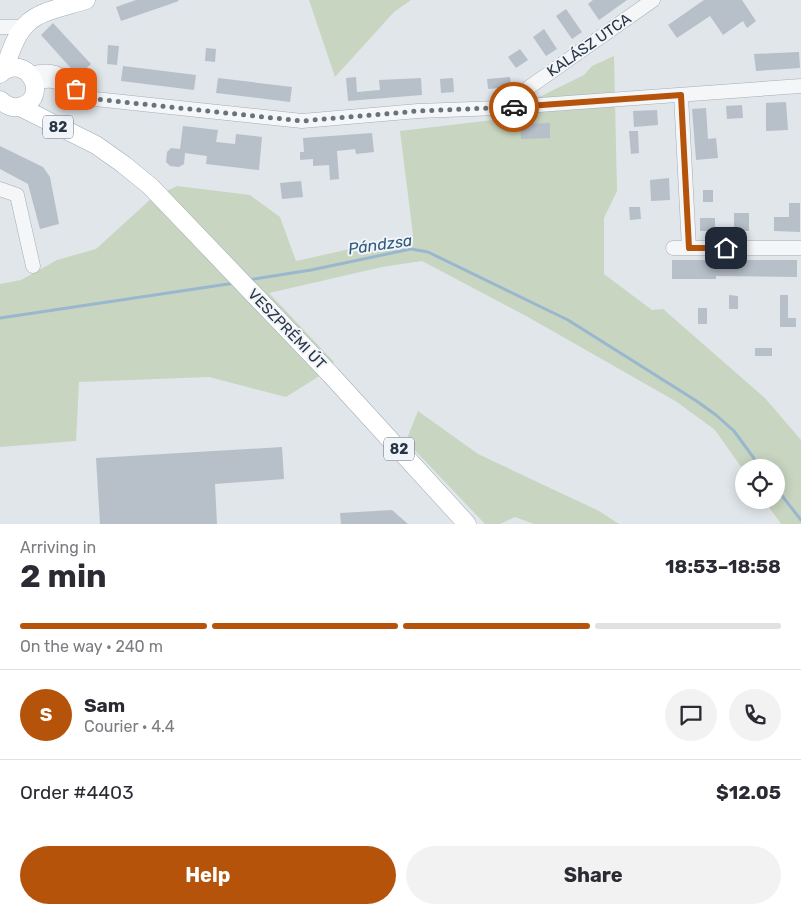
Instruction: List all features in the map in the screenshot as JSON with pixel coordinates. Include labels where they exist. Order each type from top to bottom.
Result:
[{"type":"main road","points":[[1,73],[12,44],[26,22],[42,14],[86,0]]},
{"type":"main road","points":[[22,27],[18,39],[18,54],[30,80]]},
{"type":"main road","points":[[1,73],[16,68],[30,80]]},
{"type":"main road","name":"82","points":[[0,100],[6,105],[20,107],[30,101],[30,80]]},
{"type":"main road","name":"VESZPRÉMI ÚT","points":[[30,80],[36,98],[44,110],[78,129],[150,186],[332,375],[467,524]]},
{"type":"main road","name":"VESZPRÉMI ÚT","points":[[20,107],[96,145]]},
{"type":"street","name":"KALÁSZ UTCA","points":[[499,108],[654,0]]},
{"type":"street","points":[[0,27],[22,27]]},
{"type":"street","points":[[30,80],[38,83],[54,80],[95,99],[302,121],[418,111],[499,108],[801,86]]},
{"type":"street","points":[[681,95],[689,248]]},
{"type":"street","points":[[0,189],[17,195],[33,266]]},
{"type":"street","points":[[673,248],[801,248]]},
{"type":"green space","points":[[309,0],[411,0],[394,12],[335,77]]},
{"type":"green space","points":[[614,56],[617,191],[604,218],[604,274],[652,310],[663,309],[765,398],[801,440],[801,524],[781,524],[770,509],[785,509],[785,459],[736,459],[715,430],[677,402],[528,317],[422,261],[382,267],[269,293],[334,362],[321,375],[286,397],[209,377],[79,382],[76,441],[0,447],[0,284],[21,280],[57,260],[96,249],[152,198],[177,186],[250,195],[280,217],[296,261],[413,235],[400,131],[493,120],[584,75],[592,66]]},
{"type":"green space","points":[[418,411],[478,454],[599,511],[619,524],[534,524],[515,517],[500,524],[485,524],[406,441]]},
{"type":"building","points":[[136,0],[179,1],[121,21],[116,7]]},
{"type":"building","points":[[593,0],[627,0],[599,20],[588,4]]},
{"type":"building","points":[[704,0],[742,0],[756,21],[747,28],[743,21],[723,35],[710,16],[677,38],[668,25]]},
{"type":"building","points":[[566,9],[582,32],[572,39],[556,16]]},
{"type":"building","points":[[53,23],[91,64],[78,76],[41,35]]},
{"type":"building","points":[[544,29],[557,49],[546,56],[533,37]]},
{"type":"building","points":[[108,45],[119,46],[117,65],[107,64]]},
{"type":"building","points":[[206,48],[216,49],[215,62],[205,61]]},
{"type":"building","points":[[520,49],[528,60],[516,68],[508,57]]},
{"type":"building","points":[[799,52],[800,68],[756,71],[754,54]]},
{"type":"building","points":[[123,66],[196,75],[194,90],[121,81]]},
{"type":"building","points":[[356,77],[357,92],[380,90],[379,80],[421,78],[422,95],[348,101],[346,78]]},
{"type":"building","points":[[510,77],[511,87],[488,89],[487,79]]},
{"type":"building","points":[[218,78],[292,87],[290,102],[216,93]]},
{"type":"building","points":[[453,78],[454,92],[441,93],[440,79]]},
{"type":"building","points":[[786,102],[788,130],[766,131],[766,103]]},
{"type":"building","points":[[742,105],[743,118],[727,119],[726,106]]},
{"type":"building","points":[[706,108],[708,139],[716,138],[718,158],[696,160],[692,109]]},
{"type":"building","points":[[657,110],[658,125],[634,127],[633,111]]},
{"type":"building","points":[[550,123],[550,138],[521,139],[520,124]]},
{"type":"building","points":[[183,126],[218,130],[216,142],[235,144],[236,134],[262,137],[259,170],[206,164],[207,156],[185,153],[184,164],[179,167],[170,166],[166,162],[167,152],[171,148],[180,149]]},
{"type":"building","points":[[629,131],[638,131],[639,153],[631,154]]},
{"type":"building","points":[[372,133],[374,152],[356,154],[355,149],[337,151],[339,179],[330,180],[329,165],[313,166],[313,159],[300,160],[300,152],[304,152],[303,138]]},
{"type":"building","points":[[0,146],[43,167],[50,177],[59,224],[40,229],[28,184],[0,169]]},
{"type":"building","points":[[669,178],[670,200],[651,201],[650,180]]},
{"type":"building","points":[[301,181],[303,197],[282,199],[280,183]]},
{"type":"building","points":[[703,190],[713,190],[713,202],[703,202]]},
{"type":"building","points":[[789,203],[800,203],[800,232],[774,231],[774,217],[789,217]]},
{"type":"building","points":[[629,207],[640,207],[641,219],[630,220]]},
{"type":"building","points":[[734,213],[749,213],[749,231],[734,231]]},
{"type":"building","points":[[700,218],[715,218],[715,231],[700,231]]},
{"type":"building","points":[[672,260],[797,260],[797,277],[716,276],[716,279],[672,279]]},
{"type":"building","points":[[729,295],[738,296],[738,309],[729,309]]},
{"type":"building","points":[[780,295],[788,295],[788,318],[796,318],[796,327],[780,327]]},
{"type":"building","points":[[698,308],[707,308],[707,324],[698,324]]},
{"type":"building","points":[[755,348],[772,348],[772,356],[755,356]]},
{"type":"building","points":[[282,447],[284,479],[215,484],[217,524],[100,524],[96,458]]},
{"type":"building","points":[[392,510],[408,524],[341,524],[340,513]]},
{"type":"waterway","name":"Pándzsa","points":[[248,280],[311,270],[411,249],[428,252],[568,320],[695,400],[734,431],[754,459]]},
{"type":"waterway","name":"Pándzsa","points":[[0,318],[235,283]]},
{"type":"waterway","name":"Pándzsa","points":[[785,500],[801,520]]},
{"type":"way so far","points":[[76,89],[95,99],[302,121],[418,111],[514,107]]},
{"type":"route","points":[[514,107],[681,95],[689,248],[726,248]]}]
